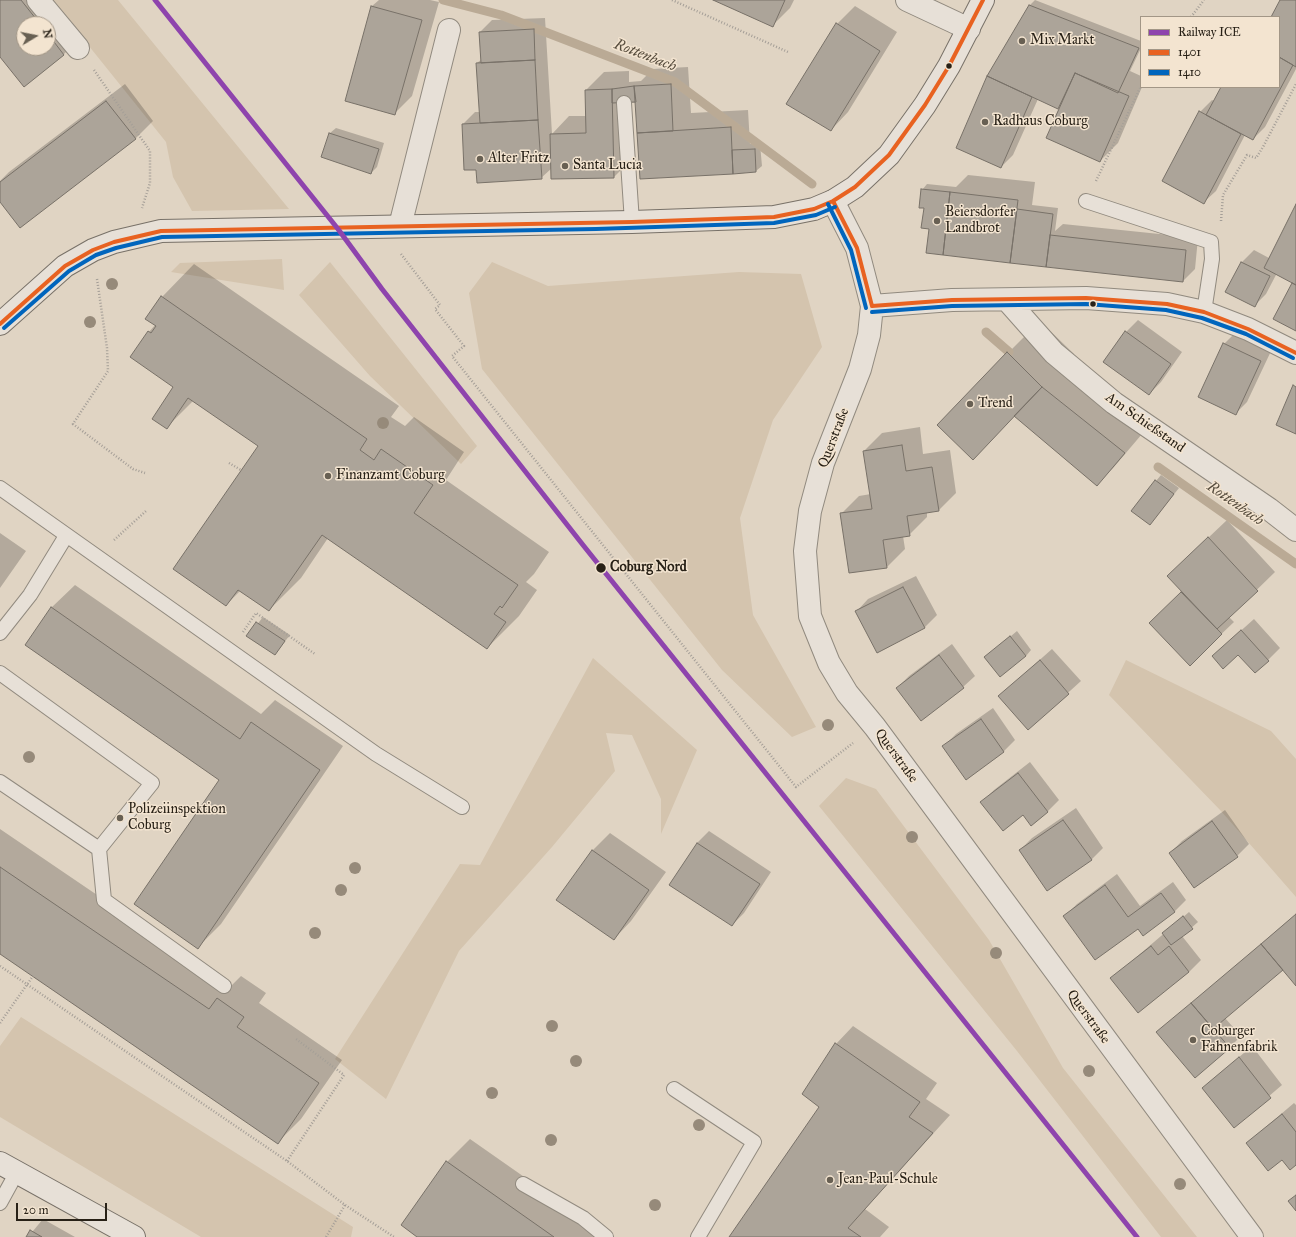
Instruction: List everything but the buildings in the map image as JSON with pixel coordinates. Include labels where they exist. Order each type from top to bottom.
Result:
[{"type":"street","points":[[38,0],[84,56]]},
{"type":"street","points":[[906,0],[969,29]]},
{"type":"street","points":[[0,324],[65,266],[92,250],[114,242],[161,232],[632,222],[774,217],[814,209],[833,201],[855,188],[889,155],[925,105],[969,29],[983,0]]},
{"type":"street","points":[[400,226],[448,30]]},
{"type":"street","name":"Querstraße","points":[[833,201],[856,248],[872,306],[869,335],[860,370],[823,463],[810,511],[805,551],[810,616],[829,663],[847,693],[875,727],[1252,1237]]},
{"type":"street","points":[[872,306],[952,300],[1086,298],[1167,304],[1204,312],[1248,329],[1296,353]]},
{"type":"street","name":"Am Schießstand","points":[[1007,300],[1054,353],[1114,403],[1269,508],[1296,530]]},
{"type":"street","points":[[9,1168],[134,1237]]},
{"type":"lane","points":[[624,103],[632,222]]},
{"type":"lane","points":[[1086,201],[1211,242],[1212,259],[1204,312]]},
{"type":"lane","points":[[0,488],[382,758],[462,807]]},
{"type":"lane","points":[[0,633],[30,595],[66,536]]},
{"type":"lane","points":[[0,673],[152,783],[99,849],[104,900],[224,986]]},
{"type":"lane","points":[[0,782],[99,849]]},
{"type":"lane","points":[[674,1089],[754,1142],[698,1237]]},
{"type":"lane","points":[[0,1203],[9,1168]]},
{"type":"lane","points":[[523,1184],[583,1218],[606,1237]]},
{"type":"path","points":[[672,0],[788,52]]},
{"type":"path","points":[[1192,16],[1204,0]]},
{"type":"path","points":[[84,56],[150,151],[150,182],[141,211]]},
{"type":"path","points":[[1221,227],[1223,196],[1247,155],[1256,158],[1264,147],[1296,84]]},
{"type":"path","points":[[1086,201],[1140,88]]},
{"type":"path","points":[[92,250],[107,348],[108,371],[73,424],[133,469],[145,473]]},
{"type":"path","points":[[400,253],[440,305],[435,309],[464,346],[452,356],[796,787],[844,750]]},
{"type":"path","points":[[229,463],[241,470]]},
{"type":"path","points":[[96,557],[146,511]]},
{"type":"path","points":[[229,651],[256,613],[315,654]]},
{"type":"path","points":[[0,966],[287,1161],[345,1205],[394,1237]]},
{"type":"path","points":[[0,1023],[33,976]]},
{"type":"path","points":[[287,1161],[344,1075],[296,1039]]},
{"type":"path","points":[[326,1237],[345,1205]]},
{"type":"shaded area","points":[[52,0],[118,0],[289,209],[192,211],[173,177],[166,142]]},
{"type":"shaded area","points":[[282,259],[284,290],[171,272],[180,263]]},
{"type":"shaded area","points":[[330,262],[477,446],[461,464],[370,376],[299,295]]},
{"type":"shaded area","points":[[492,262],[548,286],[739,272],[801,274],[822,347],[773,420],[740,518],[753,615],[816,727],[792,737],[722,670],[482,369],[469,293]]},
{"type":"shaded area","points":[[593,658],[697,750],[661,834],[661,799],[632,735],[606,733],[615,771],[552,847],[459,951],[386,1099],[335,1059],[460,864],[480,865]]},
{"type":"shaded area","points":[[1126,660],[1271,731],[1296,759],[1296,897],[1221,811],[1109,695]]},
{"type":"shaded area","points":[[846,778],[876,789],[989,940],[1063,1068],[1197,1237],[1161,1237],[1017,1051],[819,806]]},
{"type":"shaded area","points":[[21,1017],[353,1227],[351,1237],[201,1237],[0,1117],[0,1046]]},
{"type":"waterway","name":"Rottenbach","points":[[443,0],[501,15],[675,82],[812,184]]},
{"type":"waterway","name":"Rottenbach","points":[[986,332],[1009,352]]},
{"type":"waterway","name":"Rottenbach","points":[[1158,467],[1296,564]]},
{"type":"rail line","name":"ICE","points":[[155,0],[338,229],[382,289],[583,545],[1137,1237]]},
{"type":"transit line","name":"1401","points":[[0,324],[65,266],[93,250],[114,242],[161,231],[632,222],[774,217],[814,209],[833,201],[855,187],[889,155],[925,105],[949,66],[983,0]]},
{"type":"transit line","name":"1401","points":[[833,201],[857,248],[872,306]]},
{"type":"transit line","name":"1410","points":[[828,204],[851,250],[866,308]]},
{"type":"transit line","name":"1410","points":[[4,328],[69,271],[96,255],[116,248],[162,237],[596,229],[774,223],[816,215],[835,207]]},
{"type":"transit line","name":"1401","points":[[872,306],[952,300],[1086,298],[1167,304],[1204,312],[1248,329],[1296,353]]},
{"type":"transit line","name":"1410","points":[[872,312],[952,306],[1086,304],[1166,310],[1202,318],[1246,334],[1293,358]]},
{"type":"place","name":"Mix Markt","points":[[1022,41]]},
{"type":"place","name":"Radhaus Coburg","points":[[985,122]]},
{"type":"place","name":"Alter Fritz","points":[[480,159]]},
{"type":"place","name":"Santa Lucia","points":[[565,166]]},
{"type":"place","name":"Beiersdorfer Landbrot","points":[[937,221]]},
{"type":"place","name":"Trend","points":[[970,404]]},
{"type":"place","name":"Finanzamt Coburg","points":[[328,476]]},
{"type":"place","name":"Coburg Nord","points":[[601,568]]},
{"type":"place","name":"Polizeiinspektion Coburg","points":[[120,818]]},
{"type":"place","name":"Coburger Fahnenfabrik","points":[[1193,1040]]},
{"type":"place","name":"Jean-Paul-Schule","points":[[830,1180]]}]
